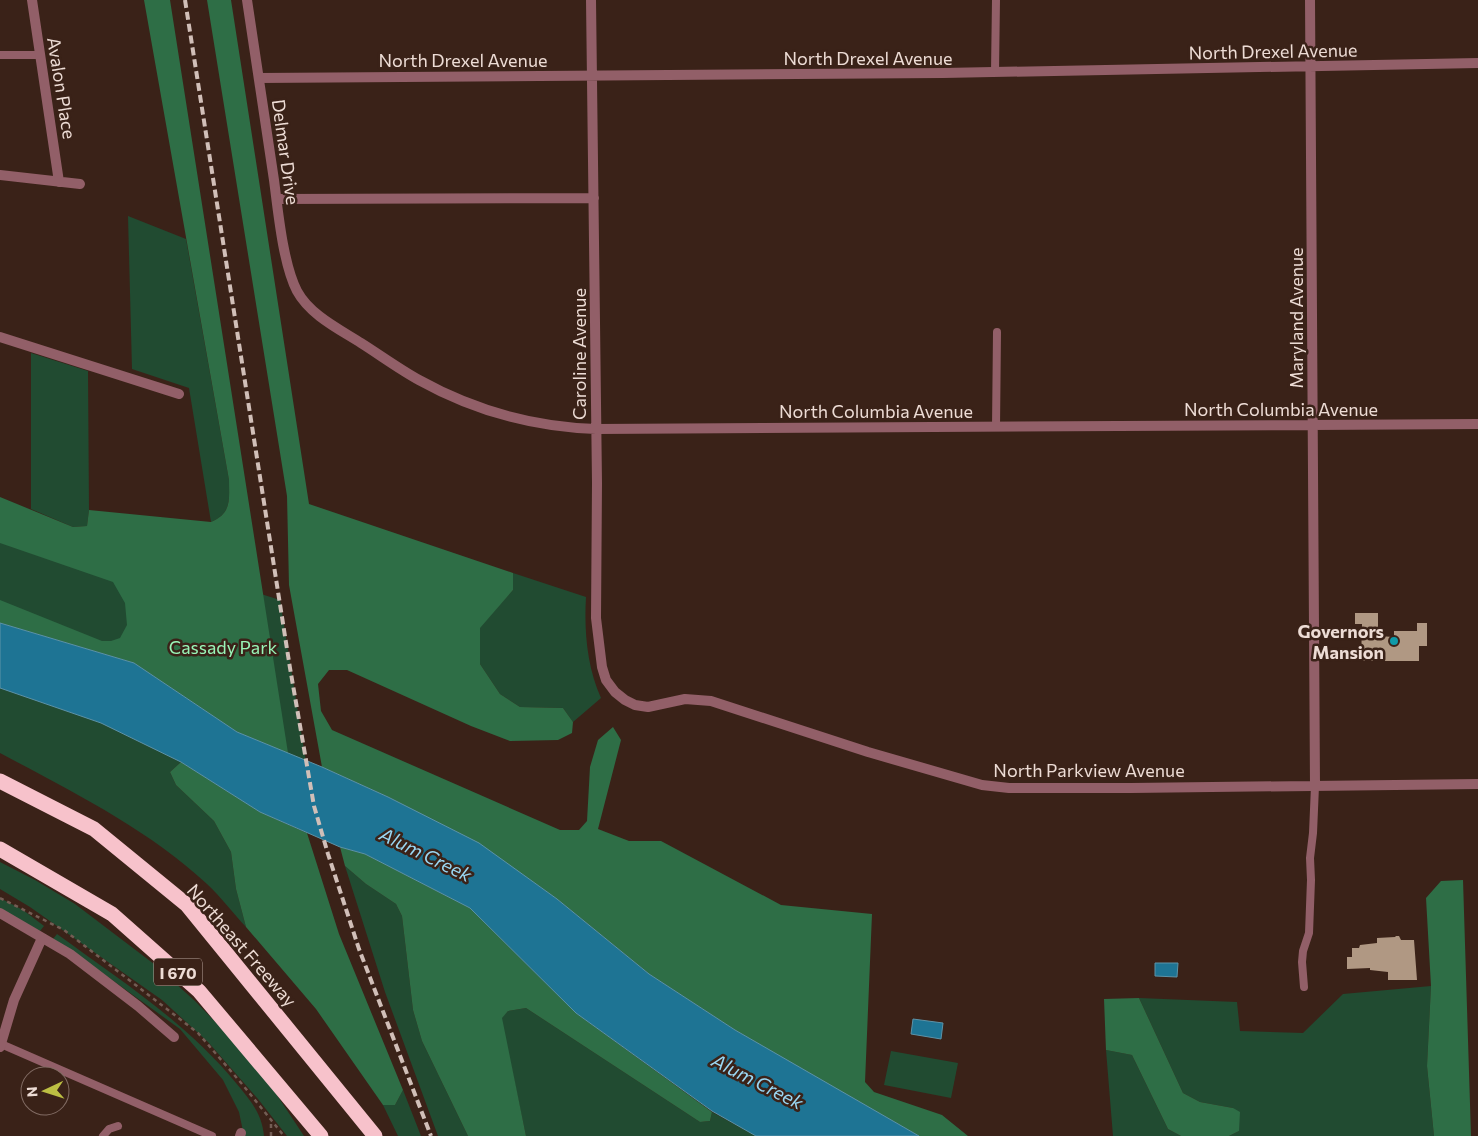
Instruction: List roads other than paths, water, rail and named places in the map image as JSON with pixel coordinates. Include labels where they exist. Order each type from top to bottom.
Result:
[{"type":"highway","points":[[0,769],[75,819]]},
{"type":"highway","name":"Northeast Freeway","points":[[0,780],[94,829],[187,905],[375,1136]]},
{"type":"highway","name":"I 670","points":[[0,849],[112,914],[199,991],[321,1136]]},
{"type":"street","name":"Avalon Place","points":[[32,0],[59,182]]},
{"type":"street","name":"Delmar Drive","points":[[247,0],[283,242],[296,289],[306,305]]},
{"type":"street","name":"Caroline Avenue","points":[[592,0],[596,618],[602,667],[606,680],[615,692],[625,700]]},
{"type":"street","name":"Maryland Avenue","points":[[1310,0],[1315,786]]},
{"type":"street","name":"North Drexel Avenue","points":[[259,78],[995,72],[1478,63]]},
{"type":"street","points":[[0,175],[80,184]]},
{"type":"street","points":[[276,199],[594,198]]},
{"type":"street","name":"North Columbia Avenue","points":[[306,305],[335,327],[419,380],[464,401],[506,416],[544,424],[596,429],[1478,424]]},
{"type":"street","points":[[0,337],[179,394]]},
{"type":"street","name":"North Parkview Avenue","points":[[625,700],[635,705],[648,707],[685,699],[711,701],[868,752],[982,785],[1009,788],[1478,784]]},
{"type":"street","points":[[0,913],[70,954],[138,1006],[174,1037]]},
{"type":"street","points":[[0,1045],[14,1000],[42,938]]},
{"type":"lane","points":[[995,72],[996,0]]},
{"type":"lane","points":[[0,55],[40,55]]},
{"type":"lane","points":[[996,427],[997,332]]},
{"type":"lane","points":[[1304,987],[1302,962],[1303,951],[1309,933],[1310,858],[1315,786]]},
{"type":"lane","points":[[0,1045],[212,1136]]},
{"type":"lane","points":[[103,1136],[109,1129],[118,1126]]},
{"type":"water","name":"Alum Creek","points":[[0,623],[134,663],[237,732],[388,797],[479,843],[557,899],[649,974],[735,1030],[919,1136],[756,1136],[712,1111],[576,1013],[470,908],[365,854],[340,847],[260,812],[181,762],[101,723],[0,688]]},
{"type":"water","points":[[1155,963],[1178,963],[1177,977],[1155,976]]},
{"type":"water","points":[[913,1019],[943,1023],[941,1039],[911,1034]]},
{"type":"railway","points":[[185,0],[290,668],[314,806],[359,949],[431,1136]]},
{"type":"place","name":"Governors Mansion","points":[[1394,641]]},
{"type":"park label","name":"Cassady Park","points":[[223,647]]}]
